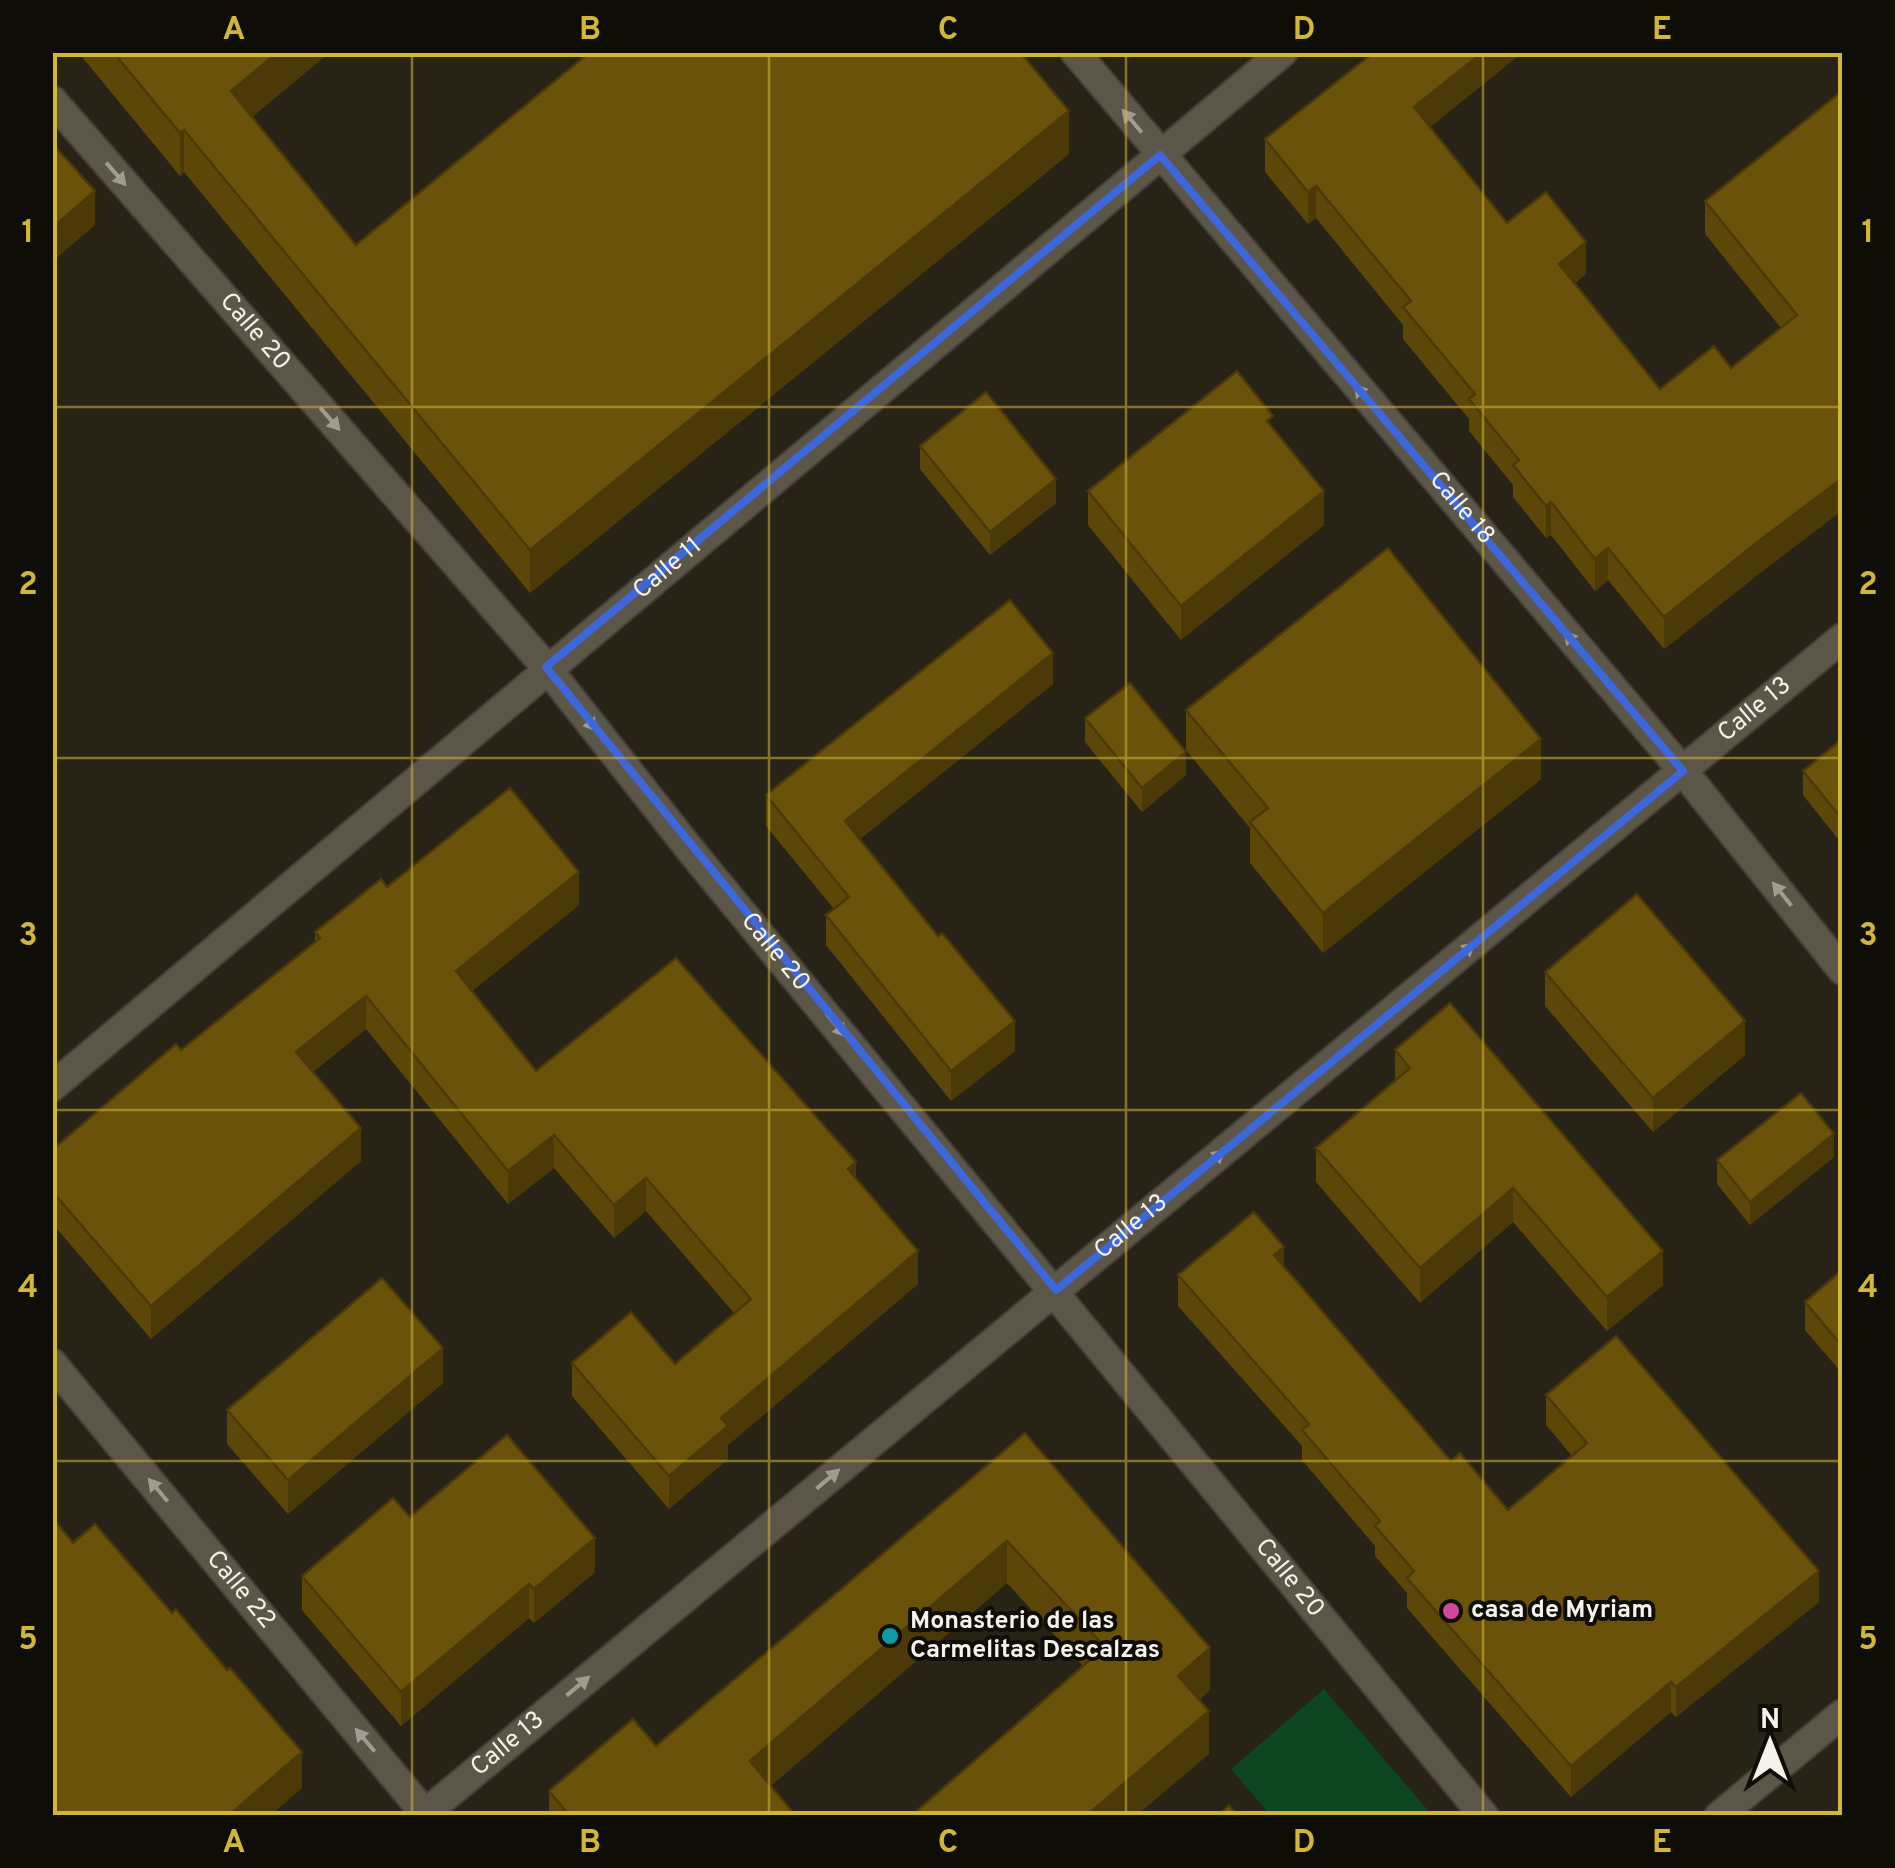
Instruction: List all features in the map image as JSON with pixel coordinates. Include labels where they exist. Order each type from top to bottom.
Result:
[{"type":"street","name":"Calle 18","points":[[1075,52],[1683,770],[1842,970]]},
{"type":"street","name":"Calle 11","points":[[52,1087],[546,667],[1283,52]]},
{"type":"street","name":"Calle 20","points":[[52,100],[546,667],[692,852],[1056,1290],[1484,1816]]},
{"type":"street","name":"Calle 13","points":[[424,1815],[1842,638]]},
{"type":"street","name":"Calle 22","points":[[52,1363],[424,1815]]},
{"type":"street","points":[[1719,1816],[1842,1714]]},
{"type":"highlighted area","points":[[1160,155],[1683,771],[1056,1290],[546,667]]},
{"type":"green space","points":[[1324,1689],[1432,1815],[1270,1815],[1231,1769]]},
{"type":"building","points":[[113,52],[278,52],[231,91],[356,245],[590,52],[1020,52],[1069,111],[530,550],[184,130],[180,133]]},
{"type":"building","points":[[1374,52],[1483,52],[1414,107],[1507,223],[1546,192],[1586,242],[1559,264],[1660,389],[1714,346],[1731,368],[1797,315],[1705,201],[1842,91],[1842,482],[1760,540],[1664,617],[1608,548],[1595,559],[1551,502],[1546,506],[1513,465],[1519,460],[1469,399],[1475,394],[1403,307],[1411,301],[1316,186],[1308,192],[1265,139]]},
{"type":"building","points":[[52,143],[95,191],[52,228]]},
{"type":"building","points":[[1237,371],[1273,416],[1267,421],[1324,491],[1181,606],[1088,491]]},
{"type":"building","points":[[986,392],[1056,479],[990,532],[920,446]]},
{"type":"building","points":[[1388,548],[1541,739],[1323,913],[1250,822],[1268,808],[1186,710]]},
{"type":"building","points":[[1010,600],[1053,653],[845,821],[938,936],[942,933],[1015,1021],[951,1071],[826,915],[849,897],[766,795]]},
{"type":"building","points":[[1130,683],[1186,752],[1142,788],[1085,718]]},
{"type":"building","points":[[1842,739],[1842,819],[1803,771]]},
{"type":"building","points":[[510,788],[579,872],[456,971],[536,1071],[676,958],[856,1162],[848,1169],[918,1251],[721,1418],[728,1426],[669,1476],[572,1363],[631,1312],[675,1364],[751,1299],[646,1178],[614,1205],[554,1135],[508,1171],[366,996],[296,1052],[361,1128],[151,1306],[52,1191],[52,1150],[176,1044],[181,1050],[320,938],[315,932],[381,879],[387,887]]},
{"type":"building","points":[[1637,894],[1745,1021],[1653,1098],[1545,972]]},
{"type":"building","points":[[1450,1003],[1663,1251],[1607,1297],[1513,1188],[1420,1268],[1316,1148],[1410,1068],[1395,1050]]},
{"type":"building","points":[[1801,1093],[1834,1134],[1750,1202],[1717,1160]]},
{"type":"building","points":[[1254,1212],[1284,1247],[1274,1255],[1451,1461],[1460,1453],[1508,1510],[1587,1443],[1546,1395],[1616,1336],[1819,1571],[1676,1687],[1671,1682],[1571,1766],[1407,1578],[1414,1571],[1375,1526],[1380,1521],[1302,1430],[1309,1424],[1178,1275]]},
{"type":"building","points":[[1842,1270],[1842,1346],[1805,1302]]},
{"type":"building","points":[[382,1278],[443,1348],[288,1480],[227,1410]]},
{"type":"building","points":[[1025,1433],[1210,1648],[1178,1676],[1209,1711],[1086,1816],[911,1816],[1105,1647],[1007,1541],[750,1761],[796,1816],[570,1816],[549,1791],[633,1719],[656,1746]]},
{"type":"building","points":[[507,1435],[595,1538],[534,1589],[529,1584],[401,1692],[302,1576],[393,1498],[410,1517]]},
{"type":"building","points":[[52,1517],[73,1543],[95,1524],[172,1613],[176,1609],[227,1670],[230,1668],[302,1752],[228,1816],[52,1816]]},
{"type":"building","points":[[1229,1805],[1238,1816],[1218,1816]]},
{"type":"place","name":"casa de Myriam","points":[[1451,1611]]},
{"type":"place","name":"Monasterio de las Carmelitas Descalzas","points":[[890,1636]]}]
